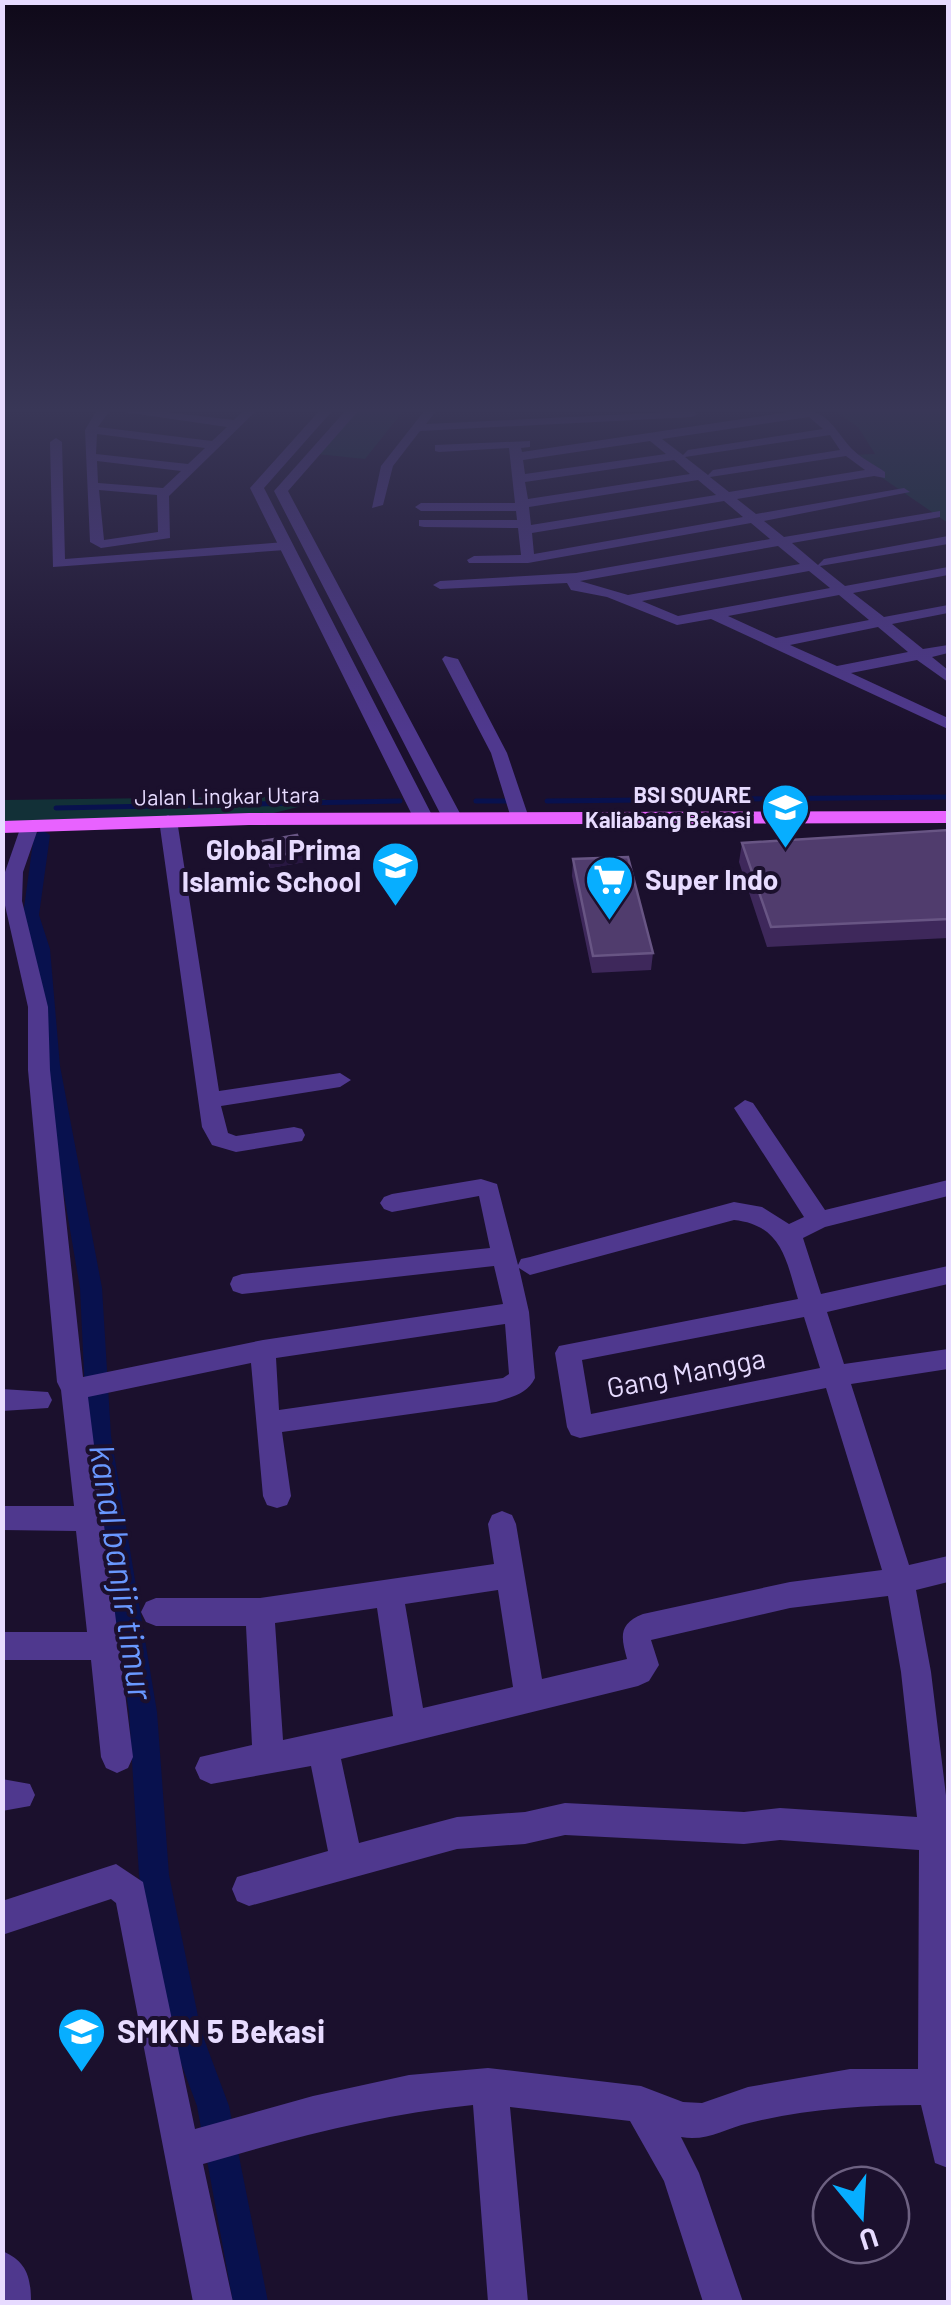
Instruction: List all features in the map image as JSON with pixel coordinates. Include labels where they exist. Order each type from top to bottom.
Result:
[{"type":"main road","name":"Jalan Lingkar Utara","points":[[2,827],[446,808],[519,814],[948,817]]},
{"type":"street","points":[[57,518],[58,564],[284,546]]},
{"type":"street","points":[[96,518],[101,544],[165,535],[165,518]]},
{"type":"street","points":[[277,518],[284,546],[334,619],[446,808]]},
{"type":"street","points":[[284,518],[334,619],[418,809]]},
{"type":"street","points":[[444,518],[525,527],[586,518]]},
{"type":"street","points":[[524,518],[528,558]]},
{"type":"street","points":[[474,560],[552,555],[760,518],[888,621],[948,663]]},
{"type":"street","points":[[440,585],[573,578],[914,518]]},
{"type":"street","points":[[628,599],[948,540]]},
{"type":"street","points":[[552,555],[576,587],[628,599],[677,621],[948,571]]},
{"type":"street","points":[[775,643],[948,609]]},
{"type":"street","points":[[714,615],[948,724]]},
{"type":"street","points":[[837,671],[934,652]]},
{"type":"street","points":[[934,652],[948,677]]},
{"type":"street","points":[[450,660],[499,752],[519,814]]},
{"type":"street","points":[[168,820],[214,1126],[220,1139],[236,1144],[294,1135]]},
{"type":"street","points":[[35,826],[14,872],[13,900],[38,1007],[39,1070],[66,1359],[78,1387],[89,1520],[117,1757]]},
{"type":"street","points":[[209,1100],[340,1080]]},
{"type":"street","points":[[746,1108],[819,1220]]},
{"type":"street","points":[[267,1423],[512,1387],[522,1378],[517,1312],[490,1190],[481,1186],[392,1203]]},
{"type":"street","points":[[948,1188],[819,1220],[792,1232],[791,1237],[900,1581],[916,1672],[943,1928],[942,2087],[948,2150]]},
{"type":"street","points":[[530,1266],[734,1211],[754,1212],[791,1237]]},
{"type":"street","points":[[242,1284],[504,1256]]},
{"type":"street","points":[[814,1306],[948,1275]]},
{"type":"street","name":"Gang Mangga","points":[[814,1306],[684,1327],[568,1353],[580,1427],[835,1376]]},
{"type":"street","points":[[78,1387],[263,1350],[517,1312]]},
{"type":"street","points":[[263,1350],[277,1496]]},
{"type":"street","points":[[835,1376],[948,1359]]},
{"type":"street","points":[[2,1400],[38,1400]]},
{"type":"street","points":[[2,1518],[89,1520]]},
{"type":"street","points":[[502,1524],[530,1696]]},
{"type":"street","points":[[211,1768],[323,1748],[638,1671],[644,1665],[634,1635],[643,1628],[790,1595],[900,1581],[948,1569]]},
{"type":"street","points":[[156,1612],[260,1612],[511,1575]]},
{"type":"street","points":[[389,1593],[410,1726]]},
{"type":"street","points":[[260,1612],[268,1756]]},
{"type":"street","points":[[2,1646],[106,1646]]},
{"type":"street","points":[[323,1748],[346,1860]]},
{"type":"street","points":[[249,1889],[457,1832],[525,1828],[565,1819],[744,1828],[780,1824],[935,1835]]},
{"type":"street","points":[[2,1918],[116,1881],[131,1894],[148,1992],[203,2144],[213,2302]]},
{"type":"street","points":[[203,2144],[409,2094],[488,2086],[641,2104],[683,2120],[702,2120],[748,2105],[850,2087],[942,2087]]},
{"type":"street","points":[[488,2086],[495,2123],[508,2302]]},
{"type":"street","points":[[641,2104],[680,2173],[722,2302]]},
{"type":"street","points":[[2,2270],[11,2281],[11,2302]]},
{"type":"green space","points":[[304,796],[327,800],[249,819],[3,827],[2,800]]},
{"type":"building","points":[[948,830],[948,919],[771,927],[742,843]]},
{"type":"building","points":[[297,835],[303,851],[269,857],[263,841]]},
{"type":"building","name":"Super Indo","points":[[628,857],[653,953],[593,956],[573,859]]},
{"type":"waterway","points":[[547,801],[948,797]]},
{"type":"waterway","points":[[56,808],[400,801]]},
{"type":"waterway","points":[[476,801],[510,801]]},
{"type":"waterway","name":"kanal banjir timur","points":[[42,835],[31,915],[41,949],[51,1066],[91,1288],[99,1436],[143,1712],[154,1875],[185,2031],[213,2106],[251,2302]]},
{"type":"place","name":"BSI SQUARE Kaliabang Bekasi","points":[[786,850]]},
{"type":"place","name":"Global Prima Islamic School","points":[[396,908]]},
{"type":"place","name":"Super Indo","points":[[610,922]]},
{"type":"place","name":"SMKN 5 Bekasi","points":[[82,2074]]}]
